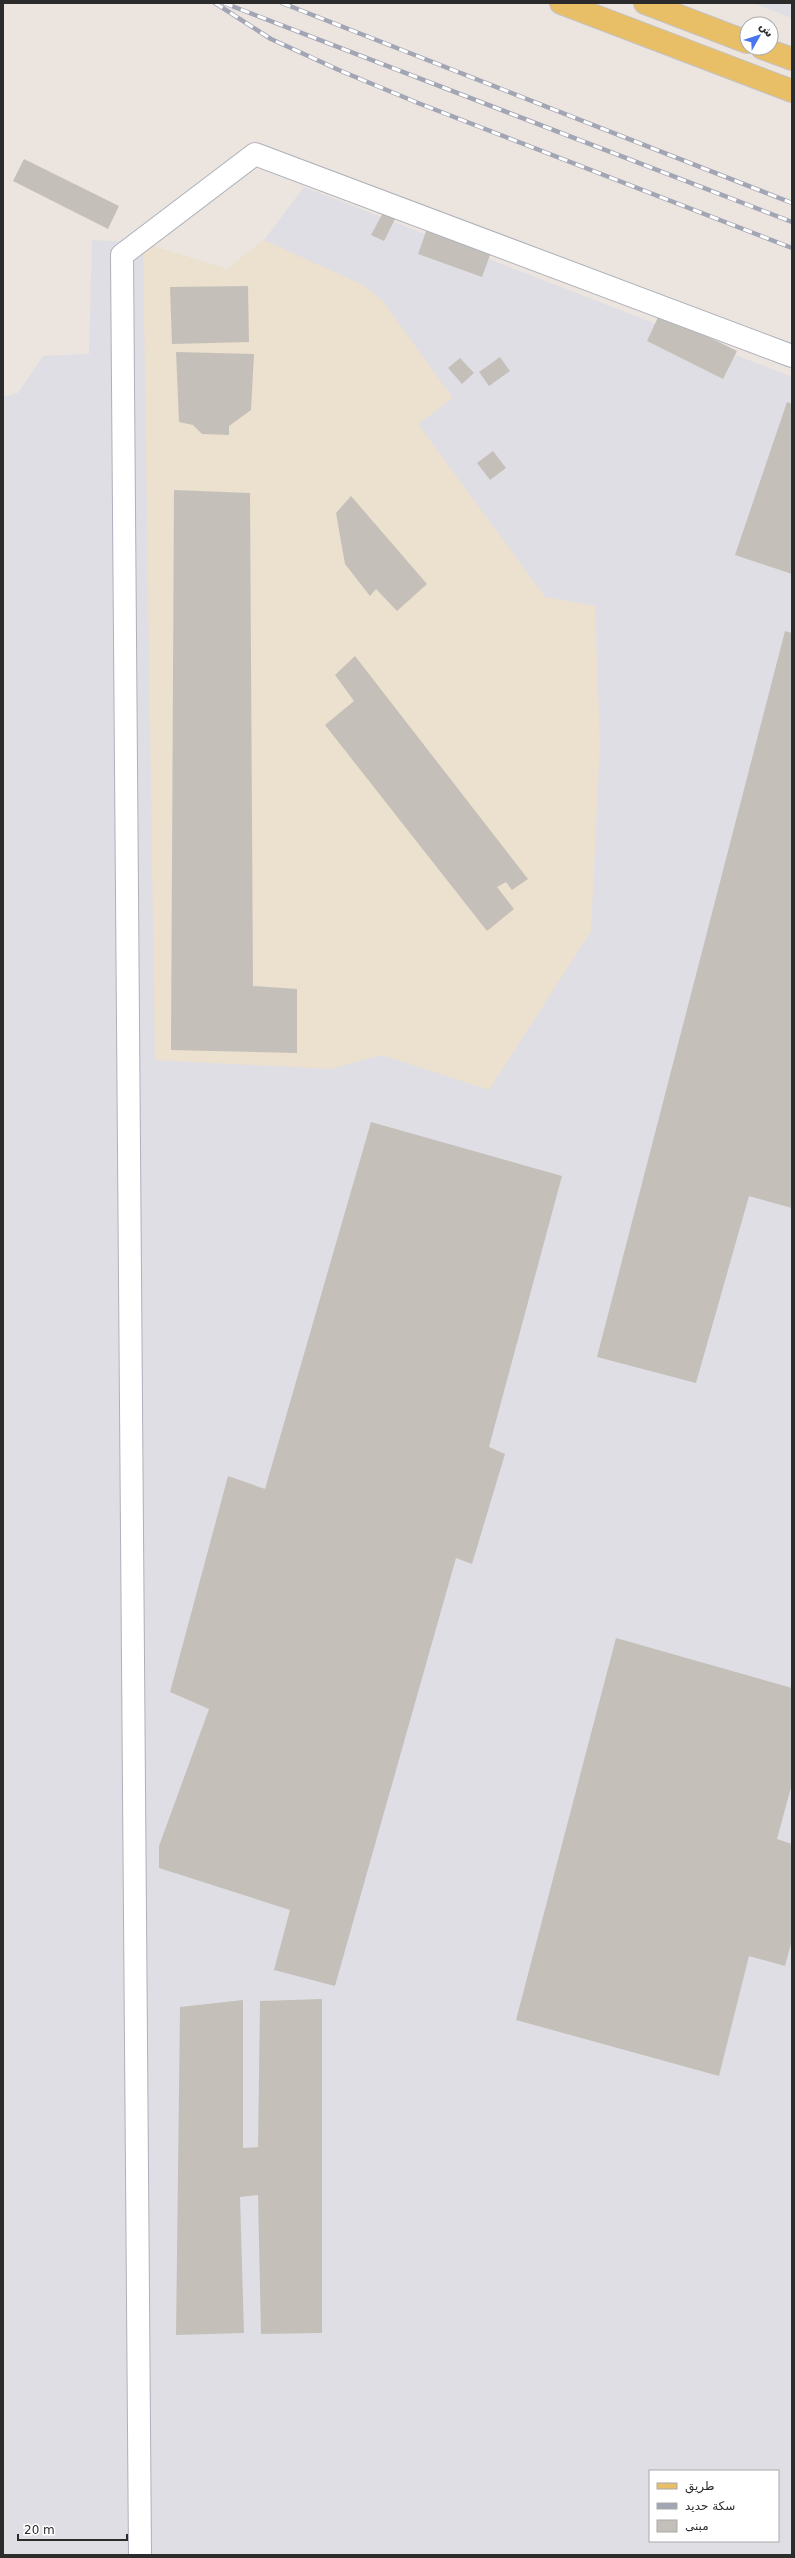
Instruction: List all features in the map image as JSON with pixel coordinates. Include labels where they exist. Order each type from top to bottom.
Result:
[{"type":"main road","points":[[561,3],[792,91]]},
{"type":"main road","points":[[645,3],[739,39]]},
{"type":"main road","points":[[779,54],[792,59]]},
{"type":"street","points":[[140,2555],[122,255],[255,154],[792,356]]},
{"type":"shaded area","points":[[753,3],[792,3],[792,18]]},
{"type":"shaded area","points":[[304,187],[792,377],[792,2555],[3,2555],[3,397],[18,393],[43,356],[89,354],[92,240],[143,243],[227,269],[264,240]]},
{"type":"shaded area","points":[[264,240],[363,285],[381,299],[453,398],[418,424],[545,597],[595,606],[600,744],[591,931],[489,1090],[381,1055],[331,1069],[155,1060],[143,243],[227,269]]},
{"type":"building","points":[[24,159],[119,206],[108,229],[13,181]]},
{"type":"building","points":[[386,207],[398,213],[384,241],[371,235]]},
{"type":"building","points":[[429,223],[493,247],[482,277],[418,254]]},
{"type":"building","points":[[248,286],[249,342],[172,344],[170,287]]},
{"type":"building","points":[[660,313],[737,351],[723,379],[647,341]]},
{"type":"building","points":[[176,352],[254,354],[251,410],[229,426],[229,435],[202,434],[193,425],[179,422]]},
{"type":"building","points":[[500,357],[510,371],[489,386],[479,372]]},
{"type":"building","points":[[460,358],[474,373],[462,384],[448,368]]},
{"type":"building","points":[[787,402],[792,404],[792,574],[735,555]]},
{"type":"building","points":[[493,451],[506,468],[490,480],[477,463]]},
{"type":"building","points":[[174,490],[250,493],[253,986],[297,989],[297,1053],[171,1050]]},
{"type":"building","points":[[351,496],[427,584],[397,611],[376,589],[370,596],[345,564],[336,513]]},
{"type":"building","points":[[785,631],[792,633],[792,1208],[749,1196],[696,1383],[597,1357]]},
{"type":"building","points":[[355,656],[528,879],[512,890],[506,882],[497,887],[514,909],[487,931],[325,725],[354,701],[335,675]]},
{"type":"building","points":[[371,1122],[562,1176],[489,1447],[505,1454],[472,1564],[456,1558],[335,1986],[274,1970],[290,1910],[159,1868],[159,1846],[209,1709],[170,1692],[228,1476],[265,1489]]},
{"type":"building","points":[[616,1638],[792,1688],[792,1784],[777,1839],[792,1844],[792,1940],[785,1966],[749,1956],[719,2076],[516,2020]]},
{"type":"building","points":[[322,1999],[322,2333],[261,2334],[258,2195],[240,2197],[244,2333],[176,2335],[180,2007],[243,2000],[243,2148],[258,2147],[260,2001]]},
{"type":"railway","points":[[215,3],[271,39],[341,71],[418,103],[792,248]]},
{"type":"railway","points":[[224,3],[792,222]]},
{"type":"railway","points":[[282,3],[792,203]]}]
